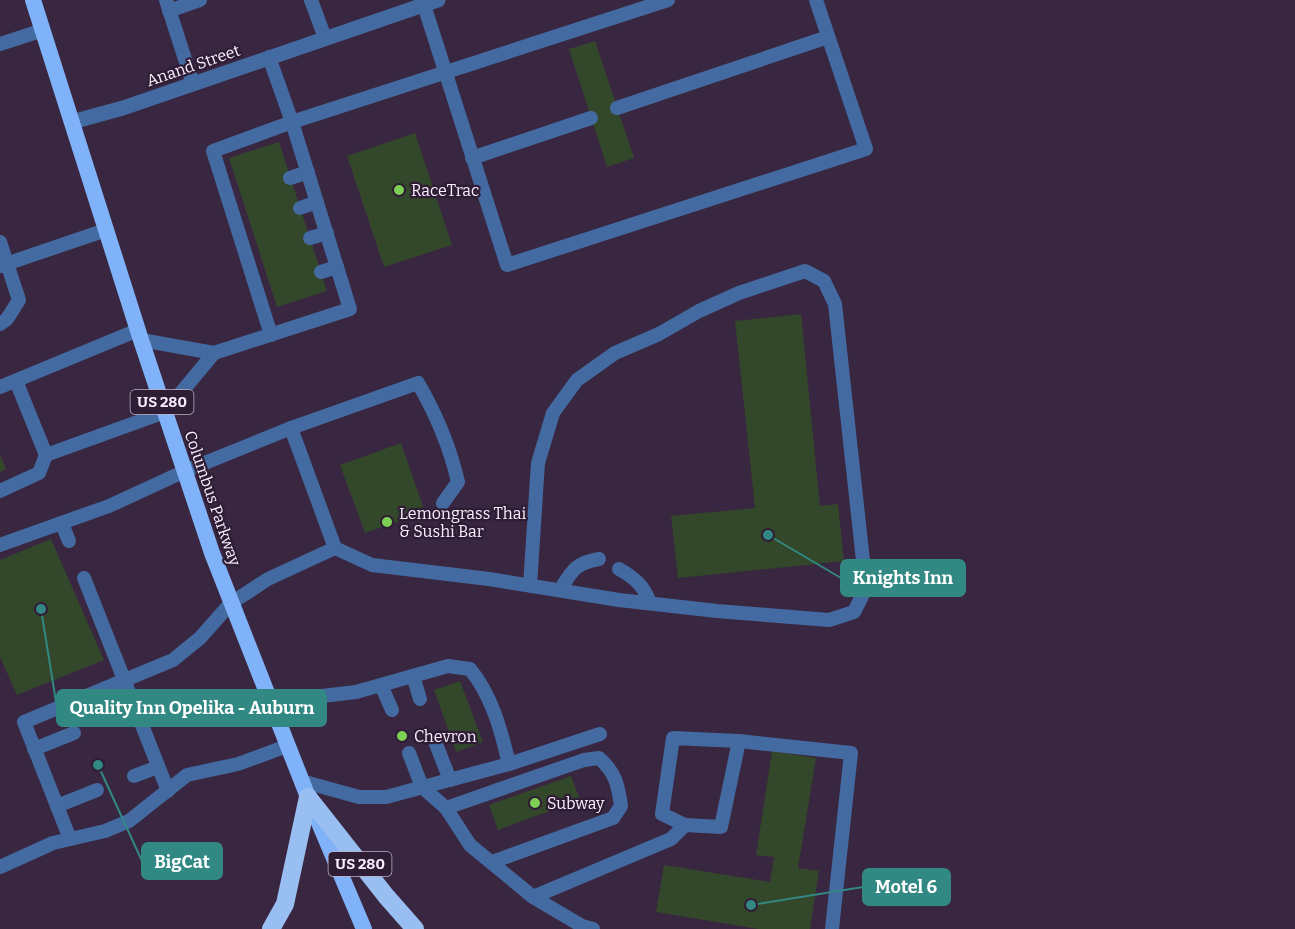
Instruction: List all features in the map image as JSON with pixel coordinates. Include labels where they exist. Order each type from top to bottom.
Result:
[{"type":"highway","name":"Columbus Parkway","points":[[33,0],[139,335],[231,603],[304,789],[364,929]]},
{"type":"highway","points":[[271,929],[285,904],[304,789]]},
{"type":"highway","name":"US 280","points":[[304,789],[386,896],[415,929]]},
{"type":"street","name":"Anand Street","points":[[72,122],[123,108],[431,2]]},
{"type":"lane","points":[[193,84],[168,5],[200,0]]},
{"type":"lane","points":[[311,0],[325,38]]},
{"type":"lane","points":[[271,335],[264,290],[254,257],[234,197],[213,151],[292,122],[668,0]]},
{"type":"lane","points":[[431,2],[445,74],[507,265],[866,149],[816,0]]},
{"type":"lane","points":[[0,44],[43,30]]},
{"type":"lane","points":[[617,108],[828,37]]},
{"type":"lane","points":[[0,387],[139,335],[214,353],[350,309],[292,122],[269,57]]},
{"type":"lane","points":[[472,158],[591,118]]},
{"type":"lane","points":[[290,178],[308,172]]},
{"type":"lane","points":[[300,208],[317,202]]},
{"type":"lane","points":[[3,264],[106,230]]},
{"type":"lane","points":[[310,238],[327,233]]},
{"type":"lane","points":[[0,242],[3,264],[19,300],[7,319],[0,324]]},
{"type":"lane","points":[[321,272],[337,267]]},
{"type":"lane","points":[[291,428],[335,548],[372,565],[650,603],[829,620],[854,612],[866,588],[835,304],[824,281],[805,271],[739,293],[699,311],[659,334],[615,353],[577,380],[553,413],[538,463],[530,586]]},
{"type":"lane","points":[[46,455],[165,412],[214,353]]},
{"type":"lane","points":[[0,491],[39,473],[46,455],[16,381]]},
{"type":"lane","points":[[0,545],[109,506],[185,471],[291,428],[418,383],[450,450],[458,482],[443,503]]},
{"type":"lane","points":[[62,524],[69,541]]},
{"type":"lane","points":[[70,839],[24,722],[173,660],[200,638],[231,603],[268,579],[335,548]]},
{"type":"lane","points":[[560,590],[574,568],[587,561],[599,559]]},
{"type":"lane","points":[[619,569],[635,578],[646,591],[650,603]]},
{"type":"lane","points":[[84,578],[168,791]]},
{"type":"lane","points":[[270,702],[356,692],[448,666],[470,669],[482,684],[494,711],[509,764]]},
{"type":"lane","points":[[412,676],[420,699]]},
{"type":"lane","points":[[381,685],[392,711]]},
{"type":"lane","points":[[111,719],[135,709]]},
{"type":"lane","points":[[34,749],[74,733]]},
{"type":"lane","points":[[304,789],[359,797],[386,797],[509,764],[600,734]]},
{"type":"lane","points":[[739,741],[721,827],[684,825],[662,814],[673,738],[739,741],[850,753],[832,929]]},
{"type":"lane","points":[[436,744],[450,780]]},
{"type":"lane","points":[[0,867],[53,843],[105,831],[129,820],[187,775],[238,764],[287,746]]},
{"type":"lane","points":[[409,753],[422,787],[446,807],[470,845],[532,897],[582,926],[593,929]]},
{"type":"lane","points":[[446,807],[584,760],[599,758],[610,769],[618,787],[621,806],[613,818],[492,862]]},
{"type":"lane","points":[[134,776],[158,767]]},
{"type":"lane","points":[[57,806],[97,790]]},
{"type":"lane","points":[[532,897],[671,839],[684,825]]},
{"type":"building","points":[[595,41],[634,158],[607,167],[569,49]]},
{"type":"building","points":[[415,133],[452,245],[384,267],[347,156]]},
{"type":"building","points":[[279,142],[327,291],[277,307],[229,158]]},
{"type":"building","points":[[801,314],[820,506],[838,504],[844,561],[678,578],[671,516],[755,508],[735,321]]},
{"type":"building","points":[[401,443],[425,512],[365,533],[340,465]]},
{"type":"building","points":[[0,455],[6,469],[0,472]]},
{"type":"building","points":[[51,539],[104,660],[17,695],[0,657],[0,560]]},
{"type":"building","points":[[460,681],[483,742],[456,752],[434,690]]},
{"type":"building","points":[[772,751],[816,758],[798,868],[819,871],[810,929],[758,929],[656,912],[664,865],[770,882],[774,857],[756,855]]},
{"type":"building","name":"Subway","points":[[571,776],[580,800],[498,830],[489,805]]},
{"type":"place","name":"RaceTrac","points":[[399,190]]},
{"type":"place","name":"Lemongrass Thai & Sushi Bar","points":[[387,522]]},
{"type":"place","name":"Knights Inn","points":[[768,535]]},
{"type":"place","name":"Quality Inn Opelika - Auburn","points":[[41,609]]},
{"type":"place","name":"Chevron","points":[[402,736]]},
{"type":"place","name":"BigCat","points":[[98,765]]},
{"type":"place","name":"Subway","points":[[535,803]]},
{"type":"place","name":"Motel 6","points":[[751,905]]}]
